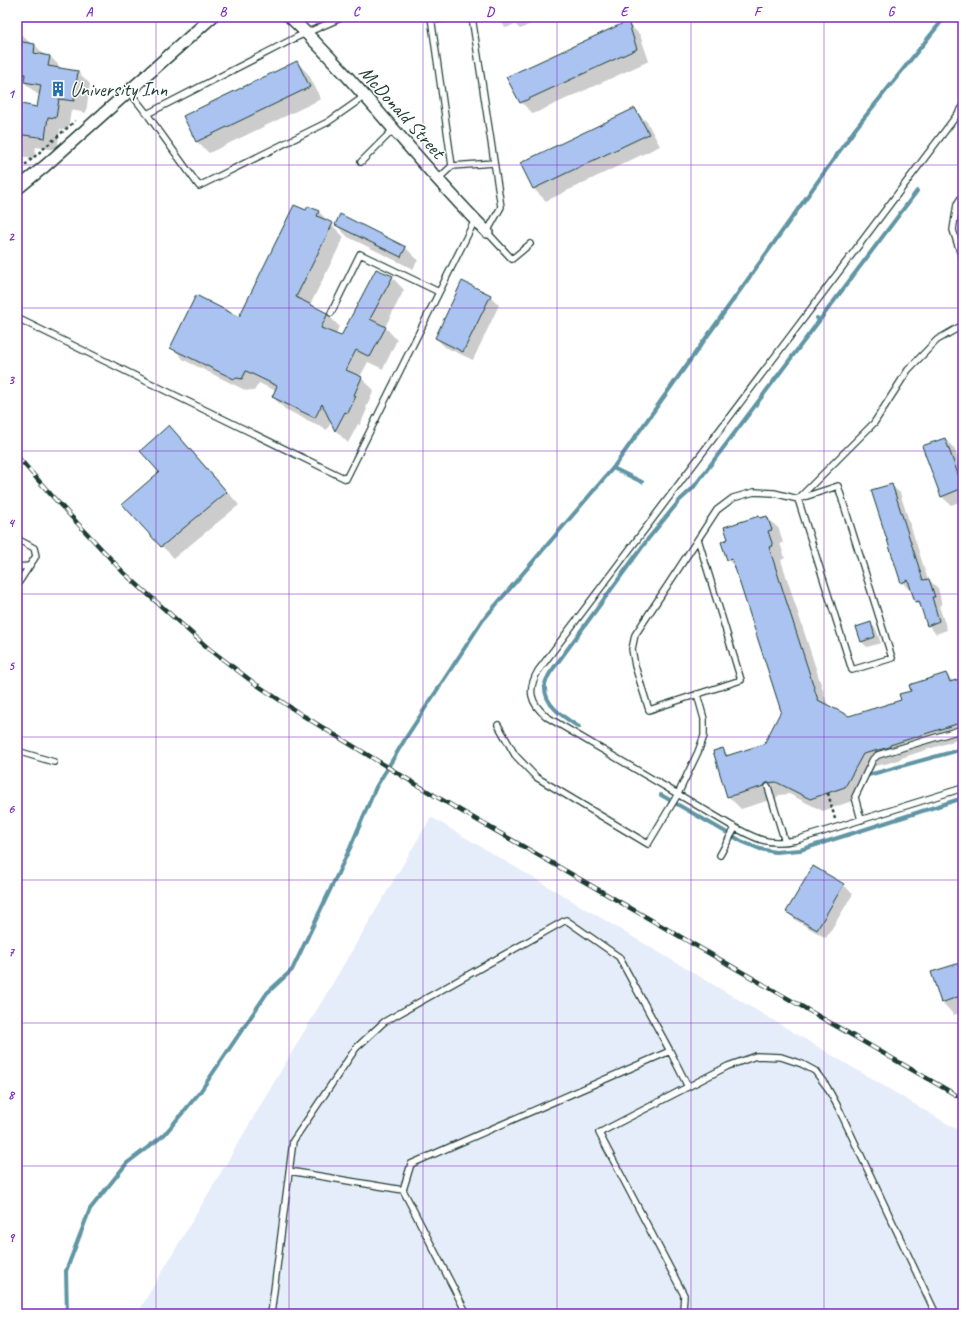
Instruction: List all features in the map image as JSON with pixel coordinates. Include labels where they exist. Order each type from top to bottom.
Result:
[{"type":"street","points":[[17,189],[45,166],[212,17]]},
{"type":"street","name":"McDonald Street","points":[[290,17],[306,32],[365,96],[487,232]]},
{"type":"lane","points":[[147,114],[306,32],[343,17]]},
{"type":"lane","points":[[452,166],[431,19],[460,17]]},
{"type":"lane","points":[[472,17],[501,207],[487,232],[512,259],[530,244]]},
{"type":"lane","points":[[128,91],[147,114],[199,186],[328,122],[365,96]]},
{"type":"lane","points":[[963,107],[548,658],[534,678],[531,694],[533,702],[538,710],[547,717],[735,828],[762,840],[776,843],[785,842],[963,788]]},
{"type":"lane","points":[[361,162],[394,129]]},
{"type":"lane","points":[[438,179],[452,166],[494,163]]},
{"type":"lane","points":[[963,195],[957,204],[953,230],[963,260]]},
{"type":"lane","points":[[17,318],[346,479],[475,220]]},
{"type":"lane","points":[[331,313],[360,254],[439,292]]},
{"type":"lane","points":[[798,499],[874,423],[908,370],[937,340],[963,325]]},
{"type":"lane","points":[[698,539],[741,680],[649,710],[635,666],[632,649],[635,636],[698,539],[717,510],[733,498],[754,492],[774,493],[798,499],[838,486],[892,658],[852,670],[798,499]]},
{"type":"lane","points":[[17,539],[34,548],[36,556],[17,585]]},
{"type":"lane","points":[[17,567],[29,566]]},
{"type":"lane","points":[[498,724],[515,755],[536,777],[648,844],[678,794],[704,736],[704,719],[697,694]]},
{"type":"lane","points":[[861,820],[855,797],[873,759],[878,755],[963,729]]},
{"type":"lane","points":[[17,751],[54,762]]},
{"type":"lane","points":[[768,787],[785,842]]},
{"type":"lane","points":[[720,856],[735,828]]},
{"type":"lane","points":[[271,1314],[293,1141],[356,1048],[384,1022],[566,920],[619,957],[688,1087]]},
{"type":"lane","points":[[467,1314],[404,1190],[411,1164],[670,1051]]},
{"type":"lane","points":[[680,1314],[683,1310],[684,1295],[599,1134],[728,1066],[756,1056],[781,1057],[802,1064],[815,1071],[827,1087],[838,1107],[936,1314]]},
{"type":"lane","points":[[289,1171],[404,1190]]},
{"type":"path","points":[[21,169],[75,121]]},
{"type":"path","points":[[828,793],[837,827]]},
{"type":"shaded area","points":[[431,817],[963,1133],[963,1314],[137,1314]]},
{"type":"building","points":[[628,21],[637,49],[520,103],[506,77]]},
{"type":"building","name":"University Inn","points":[[17,41],[35,44],[34,53],[50,56],[48,66],[78,71],[74,101],[59,99],[56,118],[48,117],[45,138],[17,134],[17,113],[19,114],[21,104],[37,107],[41,85],[24,82],[25,74],[17,73]]},
{"type":"building","points":[[297,61],[310,87],[196,142],[183,116]]},
{"type":"building","points":[[635,108],[649,134],[533,189],[520,163]]},
{"type":"building","points":[[294,205],[306,210],[308,206],[319,211],[317,216],[333,223],[296,297],[327,313],[321,328],[341,336],[376,269],[393,276],[370,319],[386,327],[370,357],[356,350],[346,370],[362,377],[354,395],[356,396],[348,413],[345,412],[335,431],[322,404],[315,418],[272,397],[277,386],[246,371],[242,379],[234,379],[170,348],[196,295],[239,317]]},
{"type":"building","points":[[340,214],[406,247],[401,257],[335,225]]},
{"type":"building","points":[[462,281],[491,295],[463,352],[435,338]]},
{"type":"building","points":[[169,425],[227,492],[161,547],[122,504],[159,472],[140,451]]},
{"type":"building","points":[[945,438],[963,488],[941,497],[922,446]]},
{"type":"building","points":[[892,484],[923,580],[929,579],[935,597],[932,597],[939,621],[927,626],[919,601],[915,602],[908,580],[901,583],[871,490]]},
{"type":"building","points":[[759,516],[760,518],[767,516],[772,530],[768,531],[773,546],[769,547],[818,700],[849,716],[901,700],[899,694],[911,691],[909,685],[946,673],[950,682],[959,679],[963,692],[963,722],[890,745],[890,747],[863,754],[845,787],[810,799],[776,782],[766,783],[764,786],[727,797],[713,751],[723,748],[726,756],[764,744],[781,711],[732,559],[727,560],[721,542],[728,539],[724,527]]},
{"type":"building","points":[[871,622],[875,637],[861,642],[856,627]]},
{"type":"building","points":[[813,866],[844,884],[817,930],[786,912]]},
{"type":"building","points":[[963,962],[963,995],[941,1003],[931,972]]},
{"type":"waterway","points":[[67,1314],[66,1271],[90,1209],[127,1163],[164,1135],[200,1092],[267,993],[292,970],[350,848],[376,787],[407,736],[483,620],[613,468],[856,128],[945,17]]},
{"type":"waterway","points":[[817,318],[819,321],[917,191]]},
{"type":"waterway","points":[[579,727],[551,705],[545,692],[546,680],[550,673],[648,539],[680,500],[693,488],[819,321]]},
{"type":"waterway","points":[[613,468],[642,482]]},
{"type":"waterway","points":[[865,776],[963,749]]},
{"type":"waterway","points":[[661,795],[743,842],[760,849],[775,852],[800,850],[963,798]]},
{"type":"railway","points":[[17,456],[123,572],[208,648],[254,683],[302,715],[437,797],[963,1099]]},
{"type":"place","name":"University Inn","points":[[58,89]]}]
